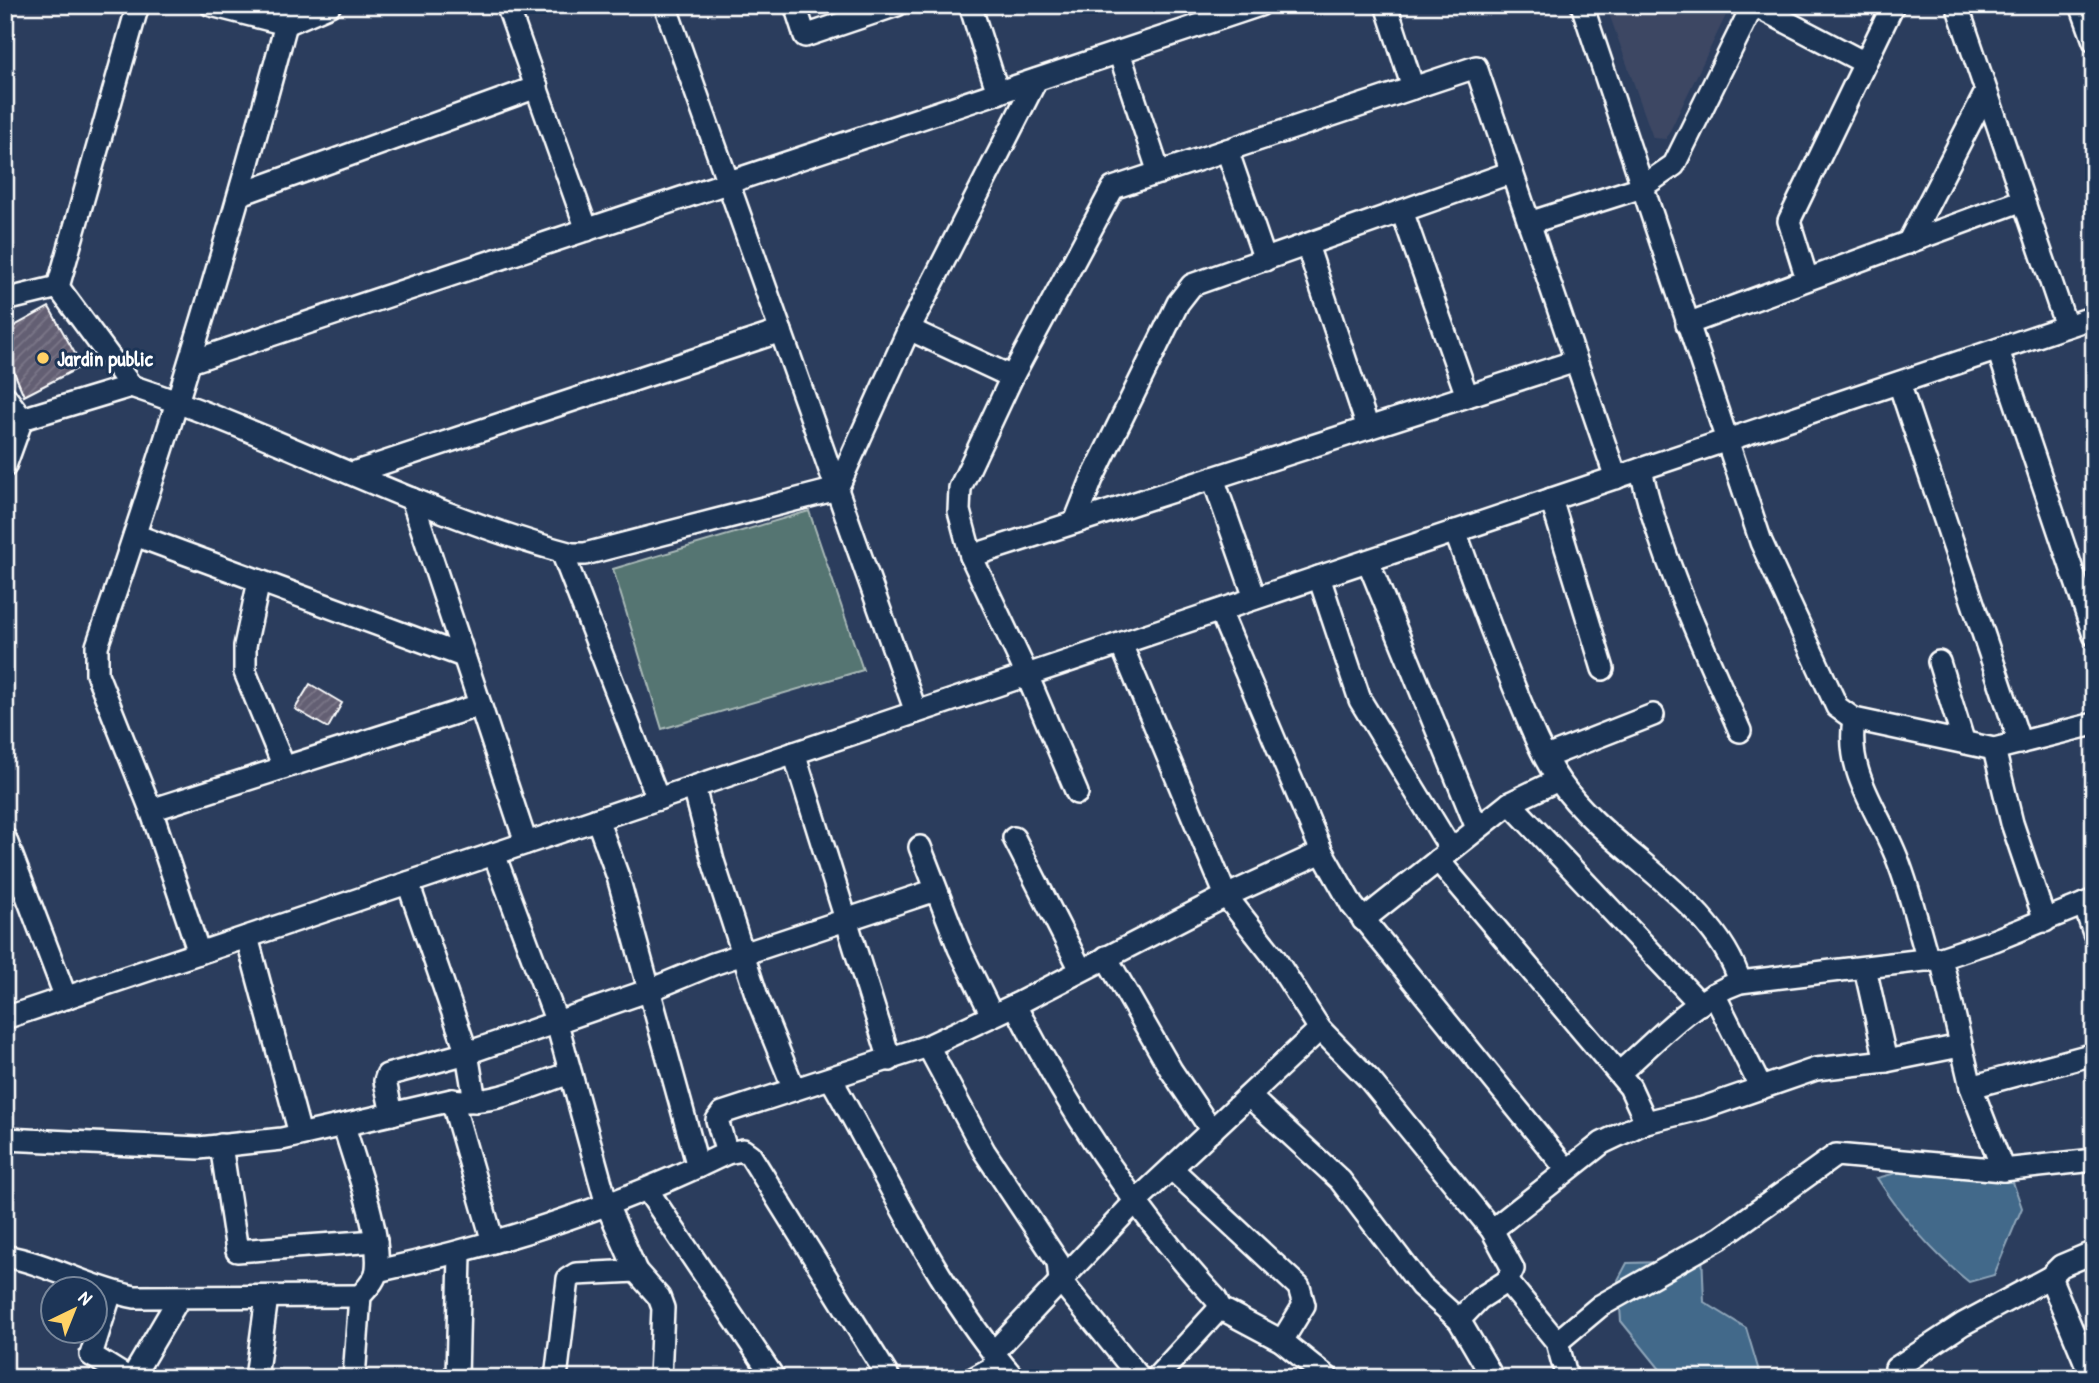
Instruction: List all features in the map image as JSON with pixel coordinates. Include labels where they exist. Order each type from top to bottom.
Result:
[{"type":"street","points":[[58,287],[138,5]]},
{"type":"street","points":[[211,5],[286,24],[330,5]]},
{"type":"street","points":[[507,5],[587,230]]},
{"type":"street","points":[[665,5],[916,712]]},
{"type":"street","points":[[795,5],[805,37],[897,5]]},
{"type":"street","points":[[970,5],[998,93]]},
{"type":"street","points":[[190,362],[1260,5]]},
{"type":"street","points":[[1386,5],[1413,88]]},
{"type":"street","points":[[1582,5],[1725,441],[1761,542],[1790,611],[1837,707],[1854,719],[1963,740],[1994,749],[2094,724]]},
{"type":"street","points":[[1529,223],[1642,187],[1674,164],[1753,5],[1865,63]]},
{"type":"street","points":[[1807,279],[1789,221],[1893,5]]},
{"type":"street","points":[[1957,5],[2066,326]]},
{"type":"street","points":[[2081,5],[2094,41]]},
{"type":"street","points":[[198,953],[150,810],[97,674],[97,646],[178,402],[241,194],[286,24]]},
{"type":"street","points":[[1119,52],[1158,173]]},
{"type":"street","points":[[1077,793],[1027,675],[971,556],[959,511],[960,488],[1012,377],[1113,188],[1476,66],[1616,478]]},
{"type":"street","points":[[837,489],[909,329],[1036,80]]},
{"type":"street","points":[[241,194],[537,87]]},
{"type":"street","points":[[1908,243],[1986,92]]},
{"type":"street","points":[[1227,150],[1265,260]]},
{"type":"street","points":[[1075,522],[1092,479],[1184,294],[1192,285],[1512,172]]},
{"type":"street","points":[[1687,324],[2023,200]]},
{"type":"street","points":[[1402,211],[1467,396]]},
{"type":"street","points":[[1307,245],[1368,428]]},
{"type":"street","points":[[5,300],[58,287]]},
{"type":"street","points":[[58,287],[131,386],[178,402],[412,499],[562,552],[585,554],[837,489]]},
{"type":"street","points":[[5,1018],[2093,319]]},
{"type":"street","points":[[909,329],[1012,377]]},
{"type":"street","points":[[353,473],[781,331]]},
{"type":"street","points":[[1998,350],[2094,635]]},
{"type":"street","points":[[971,556],[1576,361]]},
{"type":"street","points":[[1899,383],[2020,743]]},
{"type":"street","points":[[22,419],[131,386]]},
{"type":"street","points":[[5,396],[22,419]]},
{"type":"street","points":[[5,466],[22,419]]},
{"type":"street","points":[[1641,470],[1646,497],[1690,613],[1740,732]]},
{"type":"street","points":[[1213,478],[1255,598]]},
{"type":"street","points":[[412,499],[526,843]]},
{"type":"street","points":[[1551,499],[1603,669]]},
{"type":"street","points":[[1455,531],[1506,668],[1558,780],[1582,809],[1681,898],[1718,941],[1740,982]]},
{"type":"street","points":[[135,535],[463,656]]},
{"type":"street","points":[[562,552],[658,799]]},
{"type":"street","points":[[1368,561],[1478,828]]},
{"type":"street","points":[[1319,577],[1360,700],[1444,854],[1619,1073],[1636,1097],[1646,1122]]},
{"type":"street","points":[[259,581],[245,646],[245,672],[284,767]]},
{"type":"street","points":[[1220,611],[1322,852],[1363,920],[1567,1170]]},
{"type":"street","points":[[1121,644],[1226,896],[1274,957],[1320,1029],[1369,1079],[1492,1230],[1513,1269],[1507,1282],[1479,1299],[1459,1320]]},
{"type":"street","points":[[1939,662],[1963,740]]},
{"type":"street","points":[[150,810],[480,705]]},
{"type":"street","points":[[1546,757],[1653,715]]},
{"type":"street","points":[[1854,719],[1850,743],[1854,765],[1895,853],[1934,959],[1971,1087],[2003,1170]]},
{"type":"street","points":[[1994,749],[2012,822],[2045,921]]},
{"type":"street","points":[[794,753],[890,1060]]},
{"type":"street","points":[[1363,920],[1510,803],[1558,780]]},
{"type":"street","points":[[694,787],[713,861],[766,1024],[794,1089]]},
{"type":"street","points":[[1510,803],[1707,999],[1761,1088]]},
{"type":"street","points":[[597,819],[618,877],[698,1167]]},
{"type":"street","points":[[1014,838],[1081,970]]},
{"type":"street","points":[[920,847],[959,948],[992,1015]]},
{"type":"street","points":[[7,851],[66,998]]},
{"type":"street","points":[[727,1153],[717,1120],[720,1114],[890,1060],[928,1045],[1014,1005],[1226,896],[1322,852]]},
{"type":"street","points":[[494,854],[556,1020],[607,1205],[636,1271],[659,1297],[663,1308],[660,1378]]},
{"type":"street","points":[[408,883],[467,1053],[475,1101]]},
{"type":"street","points":[[392,1114],[385,1081],[387,1075],[467,1053],[556,1020],[650,990],[691,972],[936,890]]},
{"type":"street","points":[[1619,1073],[1707,999],[1740,982],[1934,959],[2045,921],[2089,902],[2094,933]]},
{"type":"street","points":[[247,937],[300,1134]]},
{"type":"street","points":[[1105,957],[1171,1070],[1212,1131]]},
{"type":"street","points":[[1865,968],[1886,1061]]},
{"type":"street","points":[[1014,1005],[1061,1091],[1134,1203],[1216,1299],[1220,1308],[1282,1341],[1328,1378]]},
{"type":"street","points":[[974,1378],[1003,1365],[1060,1280],[1134,1203],[1320,1029]]},
{"type":"street","points":[[928,1045],[984,1152],[1058,1262],[1060,1280],[1140,1378]]},
{"type":"street","points":[[1492,1230],[1615,1135],[1646,1122],[1703,1108],[1816,1069],[1886,1061],[1960,1046]]},
{"type":"street","points":[[1971,1087],[2094,1054]]},
{"type":"street","points":[[5,1139],[199,1148],[282,1139],[452,1100],[475,1101],[570,1073]]},
{"type":"street","points":[[831,1079],[934,1270],[1003,1365]]},
{"type":"street","points":[[1249,1096],[1340,1181],[1421,1286],[1459,1320],[1493,1378]]},
{"type":"street","points":[[452,1100],[493,1242]]},
{"type":"street","points":[[5,1255],[28,1260],[111,1292],[135,1297],[359,1296],[371,1285],[377,1271],[376,1241],[344,1126]]},
{"type":"street","points":[[221,1145],[237,1251],[376,1241]]},
{"type":"street","points":[[377,1271],[460,1254],[648,1191],[727,1153],[743,1150],[750,1155],[889,1378]]},
{"type":"street","points":[[1557,1342],[1600,1306],[1720,1238],[1836,1155],[2003,1170],[2094,1160]]},
{"type":"street","points":[[1172,1169],[1299,1287],[1304,1305],[1282,1341]]},
{"type":"street","points":[[648,1191],[774,1378]]},
{"type":"street","points":[[1896,1375],[1963,1324],[2050,1277],[2062,1266],[2094,1252]]},
{"type":"street","points":[[457,1378],[460,1254]]},
{"type":"street","points":[[556,1378],[568,1279],[576,1274],[636,1271]]},
{"type":"street","points":[[2050,1277],[2092,1378]]},
{"type":"street","points":[[1507,1282],[1557,1342],[1567,1378]]},
{"type":"street","points":[[111,1292],[91,1355],[130,1378],[179,1298]]},
{"type":"street","points":[[354,1378],[359,1296]]},
{"type":"street","points":[[256,1378],[267,1297]]},
{"type":"street","points":[[1156,1378],[1220,1308]]},
{"type":"shaded area","points":[[1606,5],[1731,5],[1666,139],[1653,138]]},
{"type":"shaded area","points":[[1911,1169],[1967,1171],[2013,1182],[2022,1208],[1994,1275],[1969,1282],[1918,1234],[1877,1178]]},
{"type":"shaded area","points":[[1702,1251],[1704,1302],[1746,1328],[1761,1378],[1667,1378],[1621,1321],[1618,1280],[1627,1263],[1665,1262]]},
{"type":"green space","points":[[809,511],[863,670],[662,729],[613,569]]},
{"type":"building","name":"Jardin public","points":[[49,307],[82,366],[24,396],[5,350],[5,331]]},
{"type":"building","points":[[310,684],[342,703],[328,728],[295,709]]},
{"type":"place","name":"Jardin public","points":[[43,358]]}]
